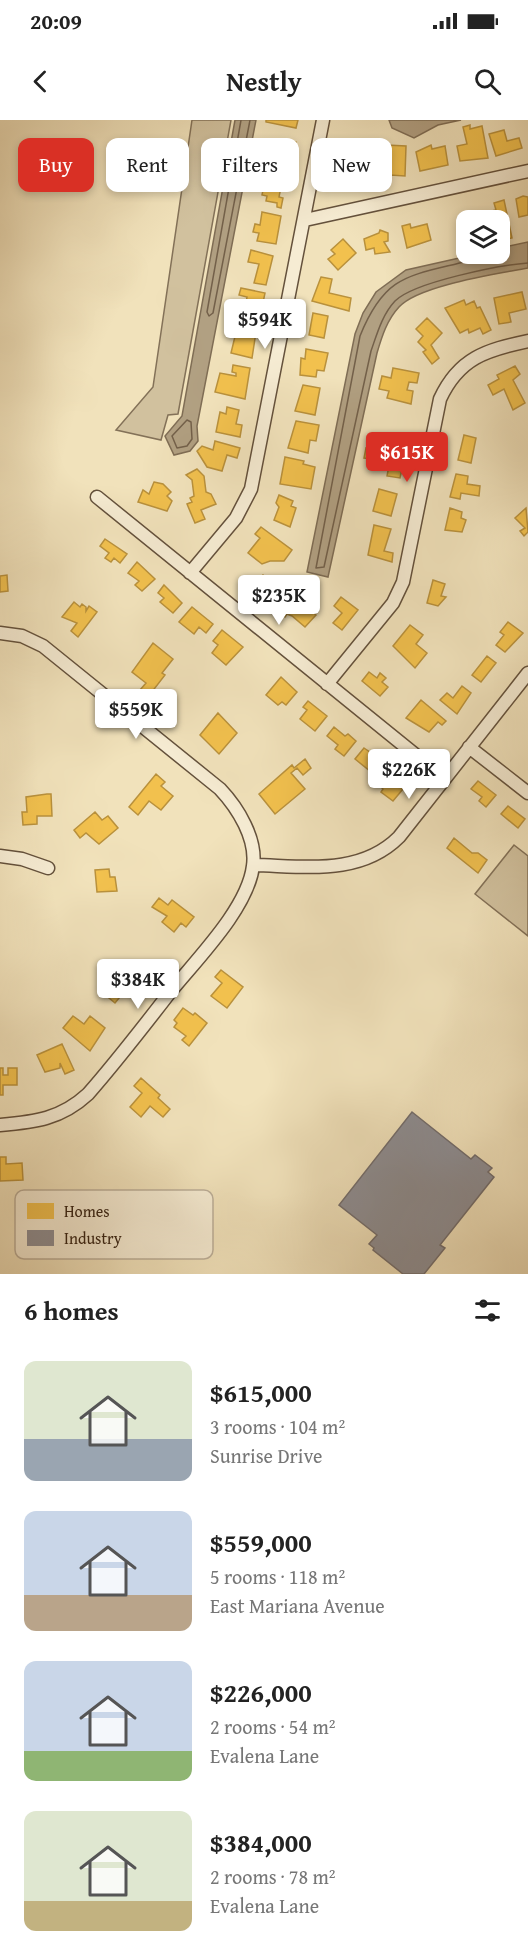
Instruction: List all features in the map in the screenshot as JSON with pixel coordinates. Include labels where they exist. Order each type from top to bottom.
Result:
[{"type":"street","points":[[190,573],[236,518],[251,489],[323,120]]},
{"type":"street","points":[[304,220],[528,171]]},
{"type":"street","points":[[327,684],[386,613],[403,582],[440,399],[446,385],[455,373],[476,357],[497,348],[528,341]]},
{"type":"street","points":[[97,497],[444,778]]},
{"type":"street","points":[[0,633],[22,636],[43,646],[220,789],[242,819],[250,841],[254,864],[250,881],[231,915],[88,1094],[69,1110],[48,1119],[0,1125]]},
{"type":"street","points":[[254,864],[331,867],[370,857],[399,837],[528,673]]},
{"type":"street","points":[[469,747],[528,793]]},
{"type":"street","points":[[0,856],[22,859],[48,868]]},
{"type":"shaded area","points":[[192,120],[231,120],[228,138],[201,138],[201,192],[218,192],[178,414],[168,415],[161,440],[116,430],[153,387],[181,192],[189,192],[189,141]]},
{"type":"shaded area","points":[[514,845],[528,856],[528,936],[475,894]]},
{"type":"water","points":[[235,120],[256,120],[253,138],[232,138]]},
{"type":"water","points":[[389,120],[461,120],[438,125],[414,138],[392,128]]},
{"type":"water","points":[[222,192],[242,192],[197,426],[198,441],[190,451],[174,455],[165,436],[182,416]]},
{"type":"water","points":[[528,242],[528,268],[479,277],[423,292],[409,299],[391,317],[377,353],[328,577],[307,572],[355,334],[363,313],[376,292],[406,270],[456,259],[456,264],[510,264],[510,246]]},
{"type":"building: Homes","points":[[266,120],[298,120],[296,128],[266,122]]},
{"type":"building: Homes","points":[[470,125],[470,129],[482,126],[488,158],[460,161],[457,146],[467,144],[463,127]]},
{"type":"building: Homes","points":[[504,130],[507,141],[519,138],[522,148],[496,156],[489,134]]},
{"type":"building: Homes","points":[[392,145],[406,146],[405,176],[392,175]]},
{"type":"building: Homes","points":[[431,145],[432,149],[445,146],[448,165],[420,171],[416,152]]},
{"type":"building: Homes","points":[[263,192],[280,192],[279,197],[283,198],[281,208],[277,207],[277,203],[266,201],[267,196],[262,195]]},
{"type":"building: Homes","points":[[523,196],[528,197],[528,215],[519,217],[516,199]]},
{"type":"building: Homes","points":[[504,200],[506,210],[496,210],[494,203]]},
{"type":"building: Homes","points":[[262,212],[281,216],[276,244],[257,241],[259,233],[253,232],[255,224],[260,225]]},
{"type":"building: Homes","points":[[410,224],[411,228],[427,224],[431,240],[407,248],[402,226]]},
{"type":"building: Homes","points":[[380,230],[388,233],[388,241],[384,242],[390,252],[375,254],[374,248],[366,250],[364,239],[379,233]]},
{"type":"building: Homes","points":[[343,239],[356,253],[338,270],[328,259],[335,254],[331,250]]},
{"type":"building: Homes","points":[[251,250],[273,256],[266,285],[254,283],[259,264],[248,262]]},
{"type":"building: Homes","points":[[321,277],[332,279],[329,293],[351,298],[349,311],[312,301]]},
{"type":"building: Homes","points":[[241,288],[265,293],[259,322],[243,319],[247,297],[239,295]]},
{"type":"building: Homes","points":[[522,292],[526,309],[509,313],[511,322],[499,324],[494,298]]},
{"type":"building: Homes","points":[[464,300],[466,305],[474,301],[477,308],[480,307],[491,330],[483,334],[480,328],[469,333],[468,329],[460,333],[445,308]]},
{"type":"building: Homes","points":[[313,313],[328,316],[324,338],[309,335]]},
{"type":"building: Homes","points":[[427,318],[442,333],[431,345],[439,358],[432,364],[423,352],[426,350],[418,342],[423,336],[416,329]]},
{"type":"building: Homes","points":[[238,324],[245,326],[244,330],[256,332],[252,358],[231,353]]},
{"type":"building: Homes","points":[[306,349],[328,353],[324,371],[317,370],[316,377],[300,375],[301,358],[305,359]]},
{"type":"building: Homes","points":[[233,365],[250,368],[245,399],[215,392],[220,373],[236,376],[236,373],[232,372]]},
{"type":"building: Homes","points":[[515,366],[520,374],[513,380],[525,403],[513,410],[504,389],[493,395],[488,385],[499,379],[497,375]]},
{"type":"building: Homes","points":[[393,368],[419,373],[417,383],[409,382],[407,390],[413,391],[411,404],[387,398],[389,391],[379,389],[382,376],[391,378]]},
{"type":"building: Homes","points":[[303,385],[320,388],[315,415],[295,411]]},
{"type":"building: Homes","points":[[227,407],[239,410],[236,424],[242,425],[240,437],[216,432],[220,412],[226,414]]},
{"type":"building: Homes","points":[[296,421],[319,425],[316,441],[310,440],[308,453],[288,448]]},
{"type":"building: Homes","points":[[464,435],[476,438],[471,463],[458,460]]},
{"type":"building: Homes","points":[[215,441],[240,448],[237,458],[227,455],[222,471],[207,467],[197,451],[202,446],[213,450]]},
{"type":"building: Homes","points":[[396,444],[407,446],[400,478],[387,476],[390,461],[364,458],[366,448],[391,453],[392,449],[396,450]]},
{"type":"building: Homes","points":[[285,457],[304,461],[303,464],[315,467],[311,489],[280,484]]},
{"type":"building: Homes","points":[[197,469],[204,476],[206,492],[211,494],[216,504],[201,510],[205,519],[195,523],[187,504],[192,502],[190,498],[194,496],[192,480],[186,475]]},
{"type":"building: Homes","points":[[456,474],[468,476],[467,484],[480,486],[479,496],[461,493],[460,499],[450,497]]},
{"type":"building: Homes","points":[[154,482],[163,484],[171,492],[167,496],[172,501],[167,511],[138,502],[143,490],[149,494]]},
{"type":"building: Homes","points":[[379,489],[397,494],[391,516],[373,511]]},
{"type":"building: Homes","points":[[279,495],[293,501],[291,506],[296,508],[290,527],[274,520],[279,507],[276,503]]},
{"type":"building: Homes","points":[[450,508],[462,512],[461,518],[466,520],[462,532],[445,530]]},
{"type":"building: Homes","points":[[526,508],[528,532],[524,536],[520,531],[525,528],[515,518]]},
{"type":"building: Homes","points":[[374,525],[391,529],[384,551],[393,553],[392,562],[368,555]]},
{"type":"building: Homes","points":[[261,527],[292,550],[284,561],[270,561],[262,564],[248,553],[260,538],[255,534]]},
{"type":"building: Homes","points":[[105,539],[127,554],[120,563],[114,558],[111,562],[105,558],[109,553],[100,546]]},
{"type":"building: Homes","points":[[137,562],[155,579],[142,591],[135,585],[139,581],[128,573]]},
{"type":"building: Homes","points":[[7,575],[8,591],[0,592],[0,576]]},
{"type":"building: Homes","points":[[263,575],[276,586],[278,583],[286,590],[275,604],[255,592],[257,590],[253,586]]},
{"type":"building: Homes","points":[[433,580],[445,584],[441,596],[446,597],[438,606],[427,603]]},
{"type":"building: Homes","points":[[164,585],[182,603],[173,613],[160,602],[164,598],[158,593]]},
{"type":"building: Homes","points":[[341,597],[358,610],[342,630],[333,623],[342,613],[334,606]]},
{"type":"building: Homes","points":[[293,599],[296,603],[299,599],[316,615],[305,627],[292,616],[287,614],[285,617],[280,613]]},
{"type":"building: Homes","points":[[74,602],[80,607],[82,604],[86,607],[86,611],[89,606],[97,612],[78,637],[71,631],[77,623],[62,617]]},
{"type":"building: Homes","points":[[192,607],[213,624],[206,633],[199,627],[194,634],[179,622]]},
{"type":"building: Homes","points":[[508,622],[523,633],[505,652],[496,645],[504,635],[500,632]]},
{"type":"building: Homes","points":[[410,625],[423,635],[416,644],[427,653],[415,668],[393,646]]},
{"type":"building: Homes","points":[[222,630],[243,647],[226,665],[212,653],[218,645],[213,641]]},
{"type":"building: Homes","points":[[153,643],[173,659],[162,673],[165,675],[148,697],[140,690],[146,683],[132,672]]},
{"type":"building: Homes","points":[[487,656],[496,663],[481,682],[472,675]]},
{"type":"building: Homes","points":[[369,672],[377,678],[380,673],[386,678],[382,682],[388,687],[380,696],[362,681]]},
{"type":"building: Homes","points":[[281,677],[297,692],[286,705],[282,702],[278,705],[266,695]]},
{"type":"building: Homes","points":[[462,686],[471,693],[457,714],[440,700],[447,693],[453,698]]},
{"type":"building: Homes","points":[[421,700],[446,721],[442,725],[438,722],[429,732],[406,718]]},
{"type":"building: Homes","points":[[308,701],[327,716],[315,731],[300,719],[307,710],[303,707]]},
{"type":"building: Homes","points":[[218,713],[237,733],[219,754],[200,735]]},
{"type":"building: Homes","points":[[334,727],[356,741],[344,756],[335,749],[338,745],[327,736]]},
{"type":"building: Homes","points":[[364,748],[386,763],[376,776],[355,759]]},
{"type":"building: Homes","points":[[305,759],[311,768],[303,775],[297,768],[291,773],[305,789],[275,814],[259,794],[292,765],[294,768]]},
{"type":"building: Homes","points":[[156,774],[165,782],[161,786],[173,796],[161,810],[149,801],[138,815],[129,807]]},
{"type":"building: Homes","points":[[388,774],[397,782],[401,777],[408,783],[393,801],[381,792],[383,789],[379,785]]},
{"type":"building: Homes","points":[[478,781],[496,795],[486,807],[479,801],[482,797],[471,789]]},
{"type":"building: Homes","points":[[51,794],[52,816],[37,816],[37,824],[23,825],[22,812],[27,812],[26,797]]},
{"type":"building: Homes","points":[[508,806],[525,819],[518,828],[501,814]]},
{"type":"building: Homes","points":[[95,812],[102,820],[108,816],[118,828],[99,844],[86,833],[80,838],[74,830]]},
{"type":"building: Homes","points":[[454,838],[472,853],[478,853],[487,860],[478,873],[447,848]]},
{"type":"building: Homes","points":[[109,869],[110,877],[115,877],[117,891],[97,892],[95,870]]},
{"type":"building: Homes","points":[[159,898],[168,905],[172,900],[194,917],[186,927],[181,923],[174,932],[162,922],[167,916],[152,907]]},
{"type":"building: Homes","points":[[221,970],[243,987],[227,1008],[211,996],[222,983],[215,977]]},
{"type":"building: Homes","points":[[118,974],[138,990],[132,998],[124,992],[115,1003],[103,993],[111,978],[114,980]]},
{"type":"building: Homes","points":[[183,1008],[193,1015],[195,1013],[207,1023],[189,1046],[182,1040],[186,1036],[174,1027],[177,1023],[174,1020]]},
{"type":"building: Homes","points":[[73,1016],[84,1024],[90,1016],[105,1028],[90,1051],[63,1028]]},
{"type":"building: Homes","points":[[62,1044],[74,1070],[65,1074],[60,1063],[60,1068],[45,1072],[37,1055]]},
{"type":"building: Homes","points":[[0,1068],[3,1068],[3,1075],[8,1075],[8,1068],[17,1068],[17,1085],[3,1085],[3,1095],[0,1095]]},
{"type":"building: Homes","points":[[141,1078],[160,1095],[158,1098],[170,1109],[163,1117],[150,1106],[141,1117],[130,1107],[142,1093],[134,1086]]},
{"type":"building: Homes","points":[[0,1157],[6,1157],[6,1164],[22,1163],[23,1180],[0,1181]]},
{"type":"building: Industry","points":[[412,1112],[471,1159],[475,1155],[492,1168],[488,1172],[494,1177],[440,1245],[445,1248],[424,1274],[403,1274],[373,1250],[374,1248],[369,1244],[377,1235],[339,1205]]}]
